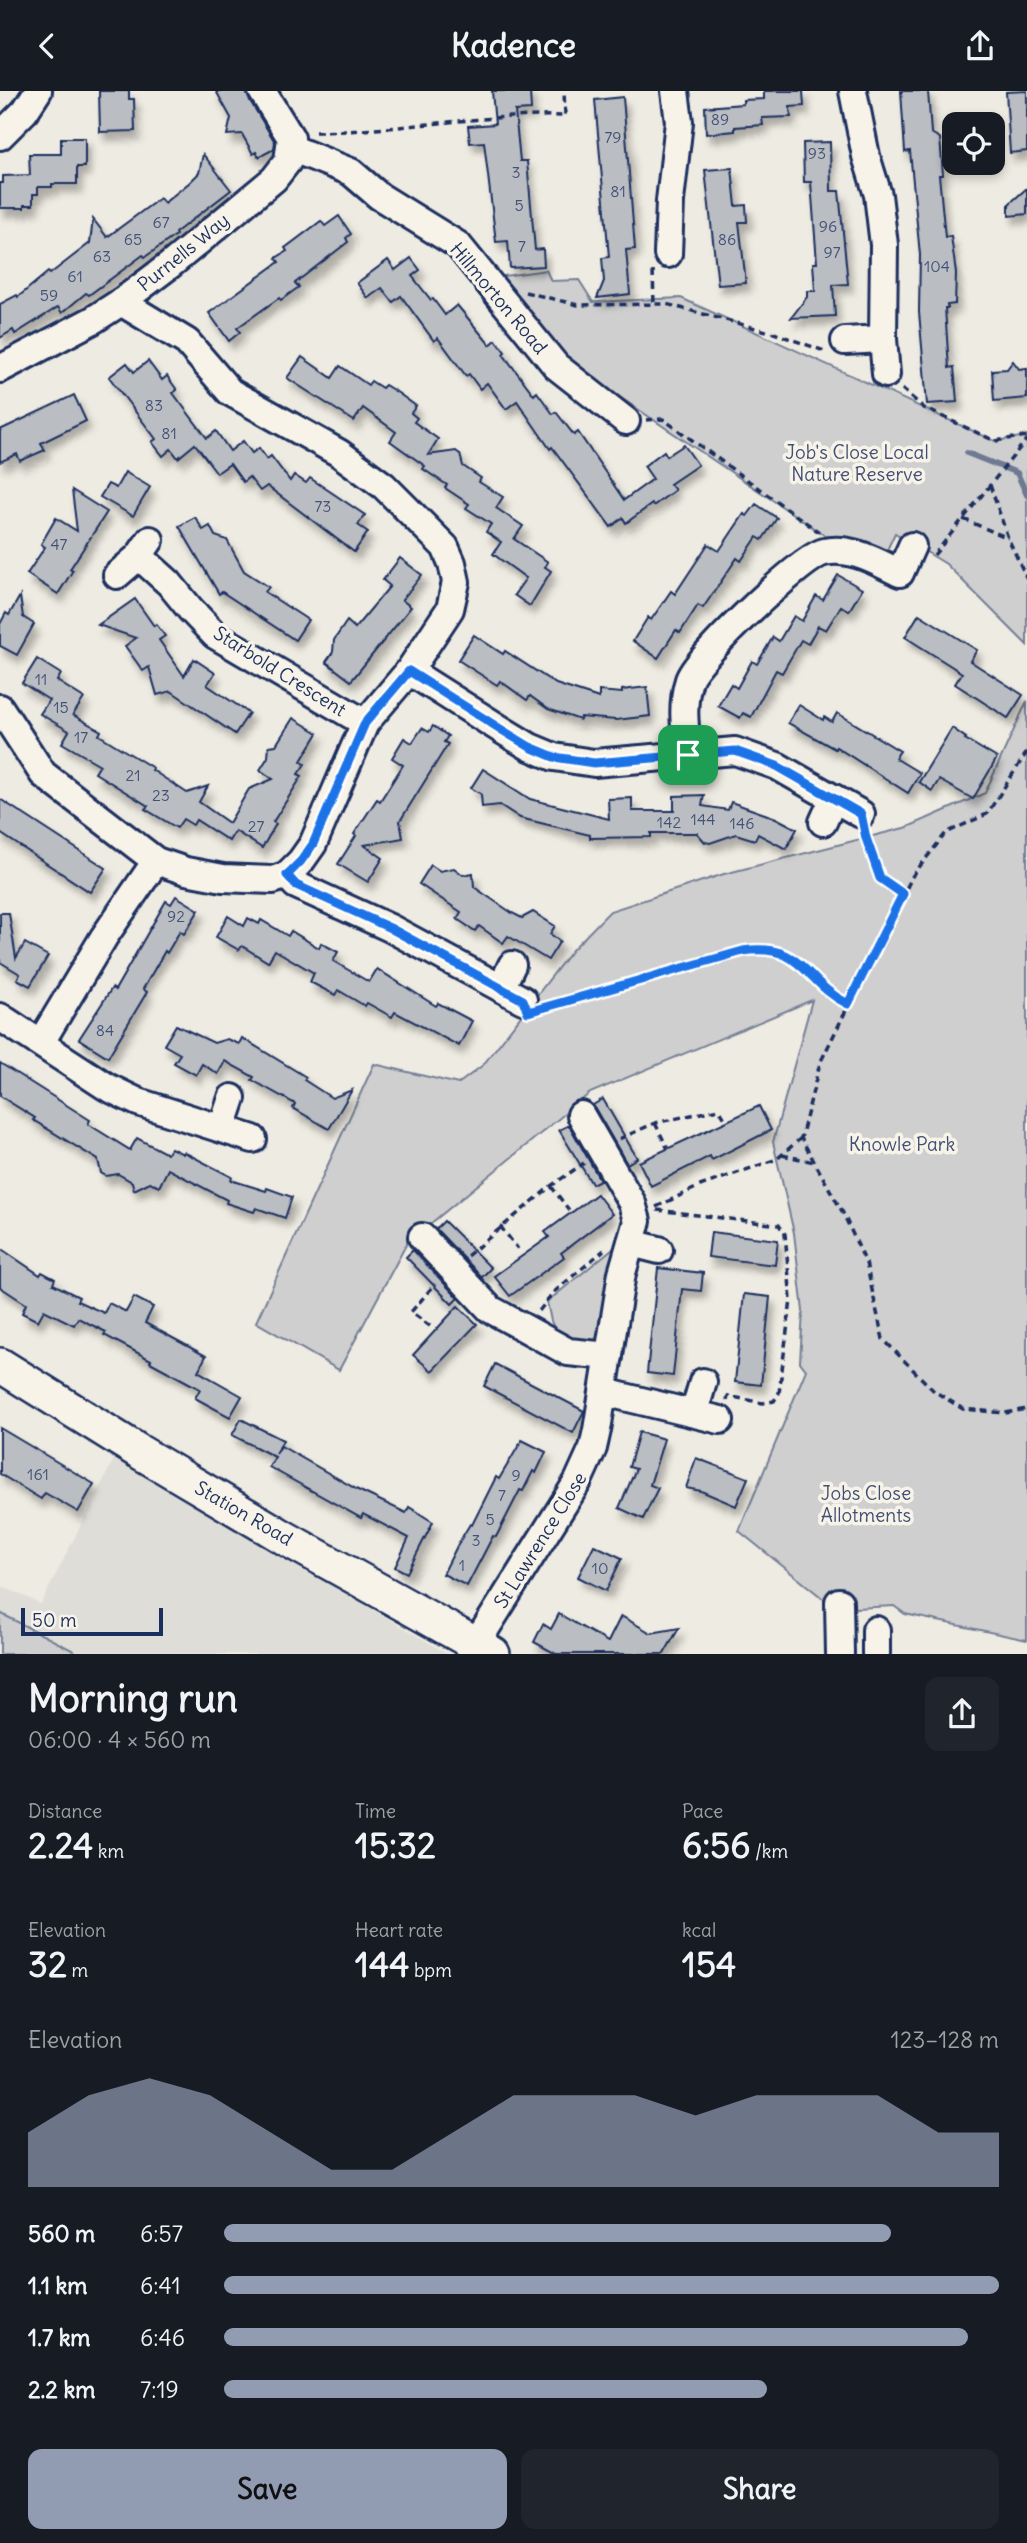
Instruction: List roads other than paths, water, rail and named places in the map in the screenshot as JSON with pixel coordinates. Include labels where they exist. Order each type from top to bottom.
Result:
[{"type":"main road","name":"Station Road","points":[[0,1365],[274,1531],[484,1649]]},
{"type":"street","points":[[0,135],[25,111],[38,91]]},
{"type":"street","points":[[262,91],[290,140]]},
{"type":"street","points":[[668,254],[670,201],[680,122],[675,91]]},
{"type":"street","points":[[853,91],[866,156],[878,195],[884,245],[883,339],[886,374]]},
{"type":"street","name":"Purnells Way","points":[[0,369],[93,320],[170,265],[274,179],[288,161],[290,140]]},
{"type":"street","name":"Hillmorton Road","points":[[290,140],[351,172],[379,196],[458,245],[556,366],[626,421]]},
{"type":"street","name":"Starbold Crescent","points":[[121,302],[187,342],[230,392],[340,453],[384,486],[445,547],[452,563],[456,582],[450,609],[409,671],[365,723],[313,844],[287,875]]},
{"type":"street","points":[[841,348],[883,339]]},
{"type":"street","points":[[688,755],[684,703],[690,677],[701,661],[764,597],[814,555],[837,550],[862,555],[900,573],[912,546]]},
{"type":"street","name":"Starbold Crescent","points":[[117,575],[144,548],[191,610],[215,635],[365,723]]},
{"type":"street","points":[[409,671],[530,747],[554,757],[594,763],[735,751],[777,766],[861,814]]},
{"type":"street","points":[[0,708],[43,774],[156,860],[186,871],[223,878],[257,881],[273,880],[287,875],[296,885],[512,984]]},
{"type":"street","points":[[823,822],[834,798]]},
{"type":"street","points":[[40,1042],[104,937],[156,860]]},
{"type":"street","points":[[0,1017],[107,1087],[138,1102],[253,1139]]},
{"type":"street","points":[[222,1128],[232,1098]]},
{"type":"street","points":[[581,1115],[632,1203],[625,1237],[659,1250]]},
{"type":"street","points":[[422,1237],[490,1308],[568,1352],[609,1356]]},
{"type":"street","name":"St Lawrence Close","points":[[484,1649],[582,1473],[593,1448],[604,1392],[625,1237]]},
{"type":"street","points":[[694,1413],[703,1382]]},
{"type":"street","points":[[604,1392],[720,1420]]},
{"type":"street","points":[[839,1602],[840,1654]]},
{"type":"waterway","points":[[967,453],[1017,473],[1027,495]]},
{"type":"park label","name":"Job's Close Local Nature Reserve","points":[[857,463]]},
{"type":"park label","name":"Knowle Park","points":[[902,1144]]},
{"type":"park label","name":"Jobs Close Allotments","points":[[866,1504]]}]
